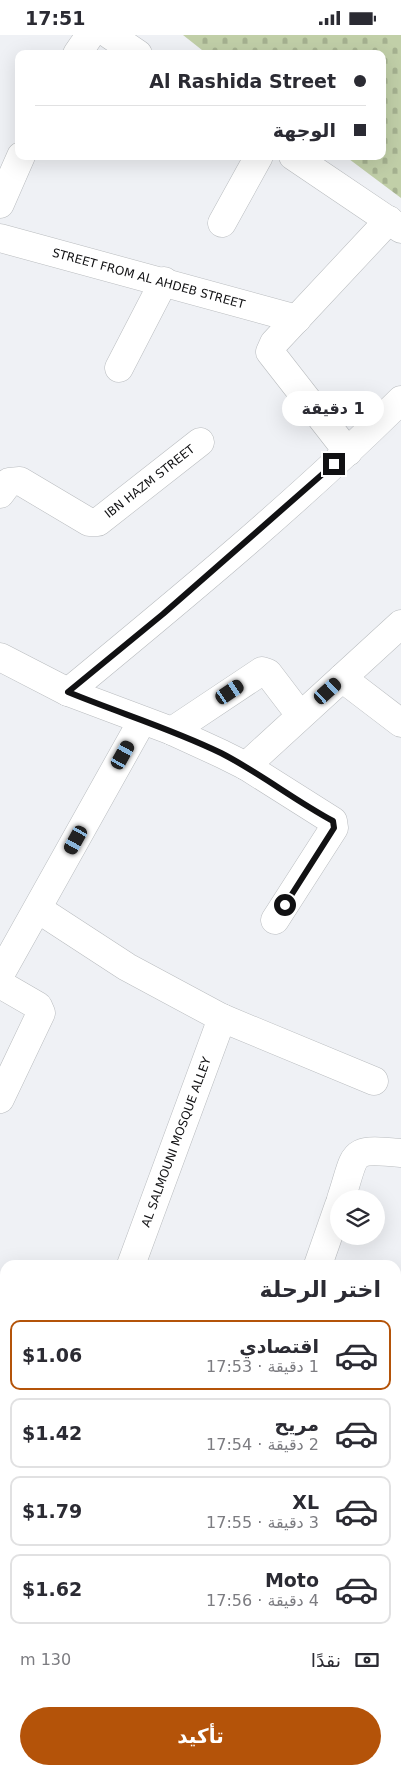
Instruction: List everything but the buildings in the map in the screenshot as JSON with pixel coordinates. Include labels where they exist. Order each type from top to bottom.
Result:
[{"type":"street","points":[[80,50],[90,35]]},
{"type":"street","points":[[110,35],[132,50]]},
{"type":"street","points":[[0,204],[19,160]]},
{"type":"street","points":[[222,223],[257,160]]},
{"type":"street","points":[[299,160],[395,225],[272,345],[271,355],[348,452]]},
{"type":"street","name":"STREET FROM AL AHDEB STREET","points":[[0,238],[164,281],[297,319]]},
{"type":"street","points":[[118,369],[164,281]]},
{"type":"street","points":[[68,692],[163,614],[348,452],[401,400]]},
{"type":"street","name":"IBN HAZM STREET","points":[[0,494],[9,482],[20,481],[89,522],[98,523],[200,442]]},
{"type":"street","points":[[246,766],[401,624]]},
{"type":"street","points":[[0,657],[68,692],[172,731],[246,766],[333,821],[334,824],[275,920]]},
{"type":"street","points":[[172,731],[262,671],[268,673],[300,715]]},
{"type":"street","points":[[342,678],[401,723]]},
{"type":"street","points":[[0,975],[142,721]]},
{"type":"street","points":[[38,909],[127,967],[222,1018],[374,1081]]},
{"type":"street","points":[[0,985],[38,1006],[41,1013],[0,1099]]},
{"type":"street","name":"AL SALMOUNI MOSQUE ALLEY","points":[[133,1260],[222,1018]]},
{"type":"street","points":[[344,1190],[354,1159],[360,1152],[369,1150],[401,1153]]},
{"type":"street","points":[[320,1260],[330,1231]]},
{"type":"green space","points":[[183,35],[401,35],[401,198],[350,160],[386,160],[386,50],[202,50]]},
{"type":"route","points":[[285,905],[334,828],[333,821],[246,766],[210,748],[172,731],[68,692],[163,614],[334,464]]}]
